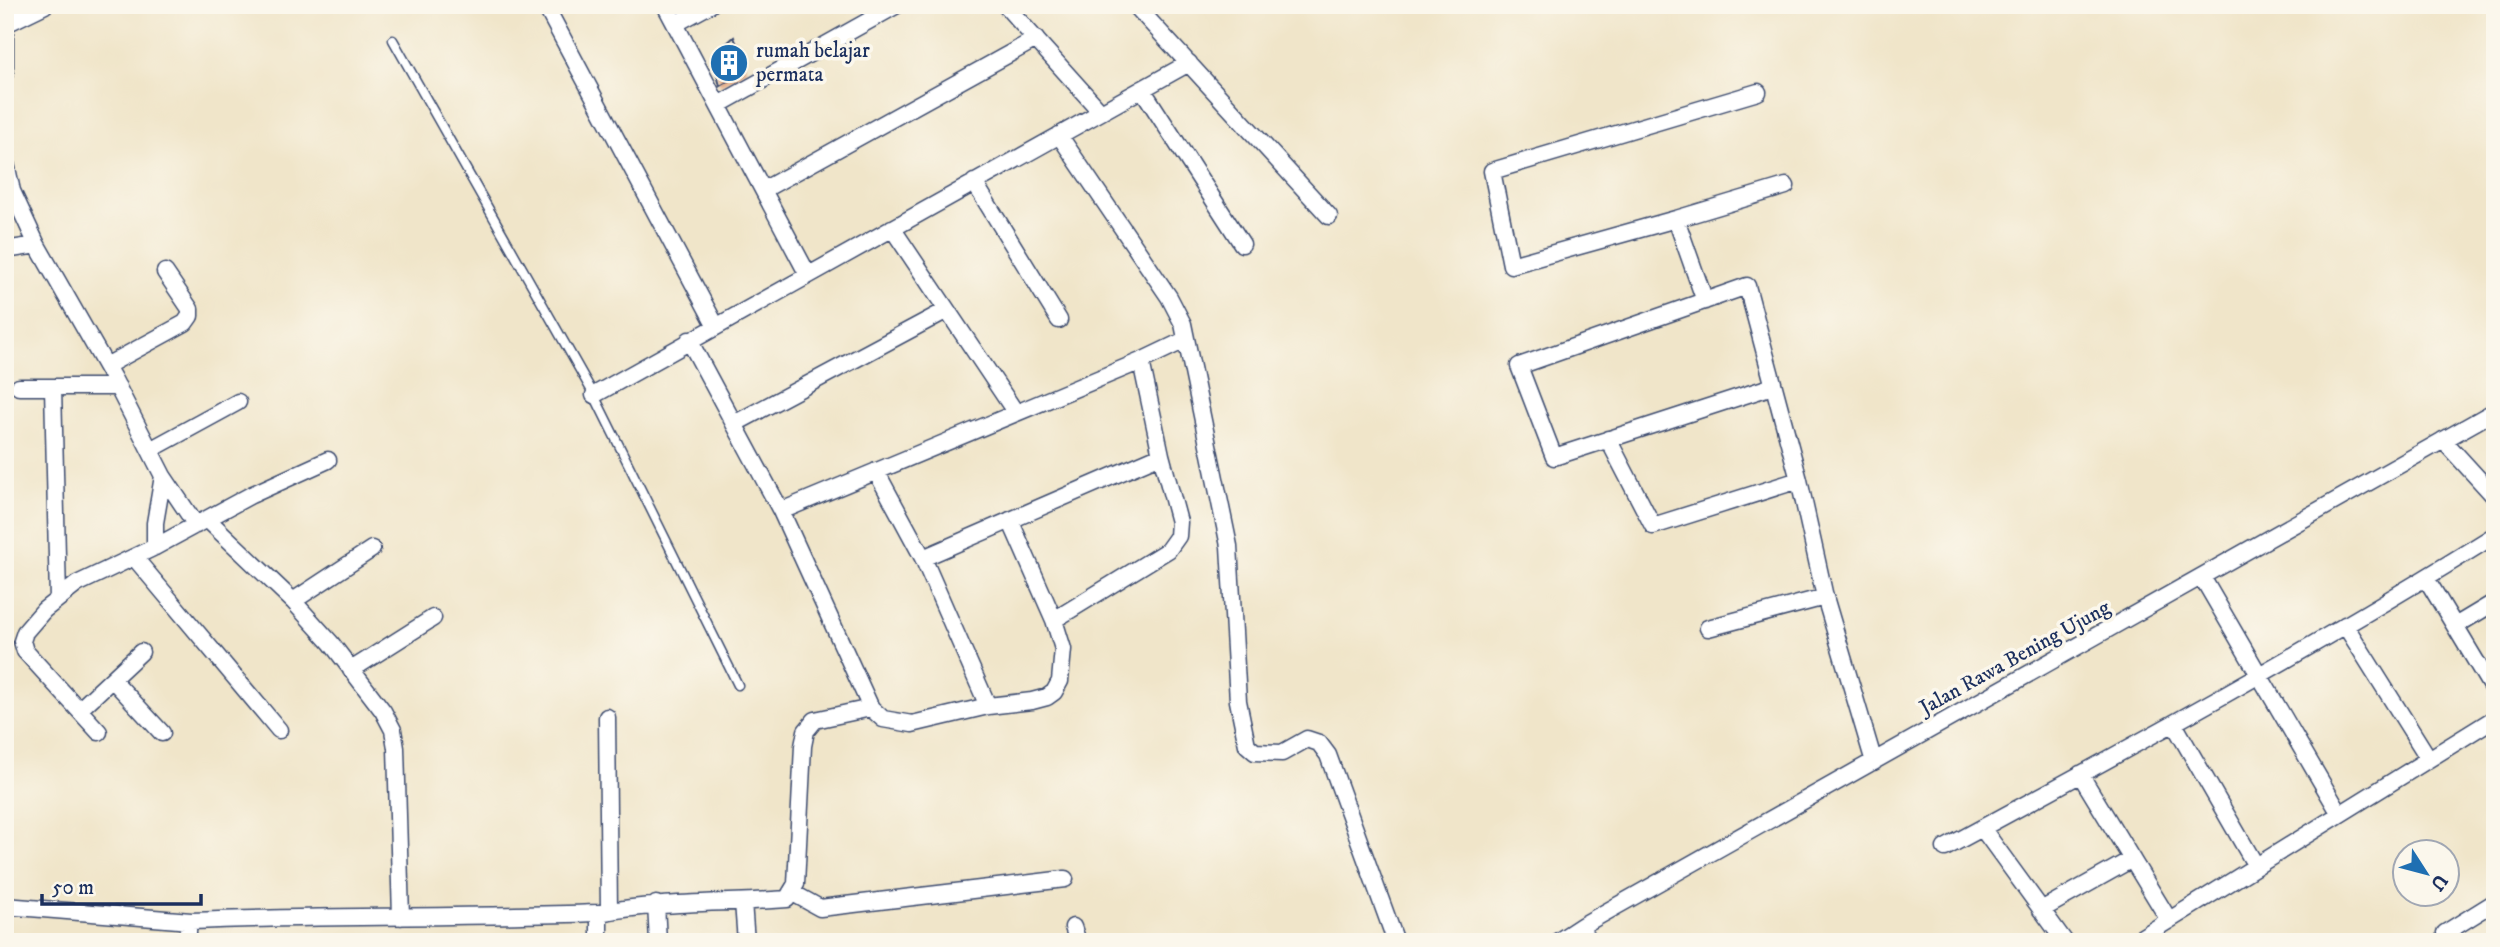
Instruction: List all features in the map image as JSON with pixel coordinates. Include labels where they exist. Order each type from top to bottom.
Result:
[{"type":"street","points":[[5,5],[5,73]]},
{"type":"street","points":[[6,24],[45,5]]},
{"type":"street","points":[[545,5],[716,326]]},
{"type":"street","points":[[665,5],[808,275]]},
{"type":"street","points":[[675,24],[709,5]]},
{"type":"street","points":[[718,105],[897,5]]},
{"type":"street","points":[[1005,5],[1101,112]]},
{"type":"street","points":[[1135,5],[1329,216]]},
{"type":"street","points":[[763,190],[1036,39]]},
{"type":"street","points":[[594,395],[1189,63]]},
{"type":"street","points":[[1142,89],[1242,244]]},
{"type":"street","points":[[1758,92],[1492,171],[1511,265],[1786,186]]},
{"type":"street","points":[[1059,135],[1169,297],[1183,324],[1229,546],[1238,701],[1247,745],[1255,752],[1282,753],[1307,739],[1319,743],[1328,755],[1396,942]]},
{"type":"street","points":[[5,159],[12,191],[37,245],[118,387],[163,476],[201,522],[293,601],[383,710],[393,730],[401,917]]},
{"type":"street","points":[[974,183],[1059,320]]},
{"type":"street","points":[[1676,219],[1705,301]]},
{"type":"street","points":[[892,228],[1016,413]]},
{"type":"street","points":[[5,250],[37,245]]},
{"type":"street","points":[[106,366],[185,323],[190,316],[190,309],[165,272]]},
{"type":"street","points":[[1773,386],[1554,457],[1519,366],[1747,286],[1798,480],[1825,597],[1874,762]]},
{"type":"street","points":[[734,424],[947,310]]},
{"type":"street","points":[[781,511],[1185,340]]},
{"type":"street","points":[[689,341],[781,511],[871,708],[883,719],[912,724],[989,706],[1032,701],[1054,692],[1060,681],[1063,649],[1054,620],[1010,520]]},
{"type":"street","points":[[1054,620],[1168,550],[1178,536],[1180,522],[1161,454],[1141,360]]},
{"type":"street","points":[[19,387],[118,387]]},
{"type":"street","points":[[53,387],[58,599]]},
{"type":"street","points":[[150,450],[238,402]]},
{"type":"street","name":"Jalan Rawa Bening Ujung","points":[[1557,942],[2495,411]]},
{"type":"street","points":[[1608,439],[1653,526],[1798,480]]},
{"type":"street","points":[[2443,440],[2495,497]]},
{"type":"street","points":[[923,558],[1161,454]]},
{"type":"street","points":[[99,732],[25,651],[22,641],[25,632],[44,610],[77,584],[155,547],[251,495],[328,460]]},
{"type":"street","points":[[876,471],[923,558],[989,706]]},
{"type":"street","points":[[155,547],[155,523],[163,476]]},
{"type":"street","points":[[1945,848],[2174,724],[2495,535]]},
{"type":"street","points":[[293,601],[372,549]]},
{"type":"street","points":[[134,557],[279,730]]},
{"type":"street","points":[[2202,577],[2340,814]]},
{"type":"street","points":[[2426,578],[2495,693]]},
{"type":"street","points":[[1708,628],[1825,597]]},
{"type":"street","points":[[2455,626],[2495,602]]},
{"type":"street","points":[[351,670],[433,618]]},
{"type":"street","points":[[2345,625],[2428,759]]},
{"type":"street","points":[[79,710],[141,652]]},
{"type":"street","points":[[112,679],[162,733]]},
{"type":"street","points":[[5,906],[191,921],[604,912],[656,904],[787,899],[796,884],[806,731],[815,720],[871,708]]},
{"type":"street","points":[[599,942],[604,912],[607,717]]},
{"type":"street","points":[[2134,942],[2162,930],[2256,866],[2495,718]]},
{"type":"street","points":[[2174,724],[2256,866]]},
{"type":"street","points":[[2080,774],[2132,859],[2162,930]]},
{"type":"street","points":[[1983,828],[2065,942]]},
{"type":"street","points":[[2041,910],[2132,859]]},
{"type":"street","points":[[791,892],[820,908],[1065,878]]},
{"type":"street","points":[[743,902],[746,942]]},
{"type":"street","points":[[2445,933],[2495,902]]},
{"type":"street","points":[[656,904],[658,942]]},
{"type":"street","points":[[188,942],[188,927],[191,921]]},
{"type":"lane","points":[[393,40],[594,395],[738,685]]},
{"type":"lane","points":[[1583,925],[1595,942]]},
{"type":"building","name":"rumah belajar permata","points":[[734,37],[747,70],[720,86],[712,56]]},
{"type":"place","name":"rumah belajar permata","points":[[729,63]]}]
